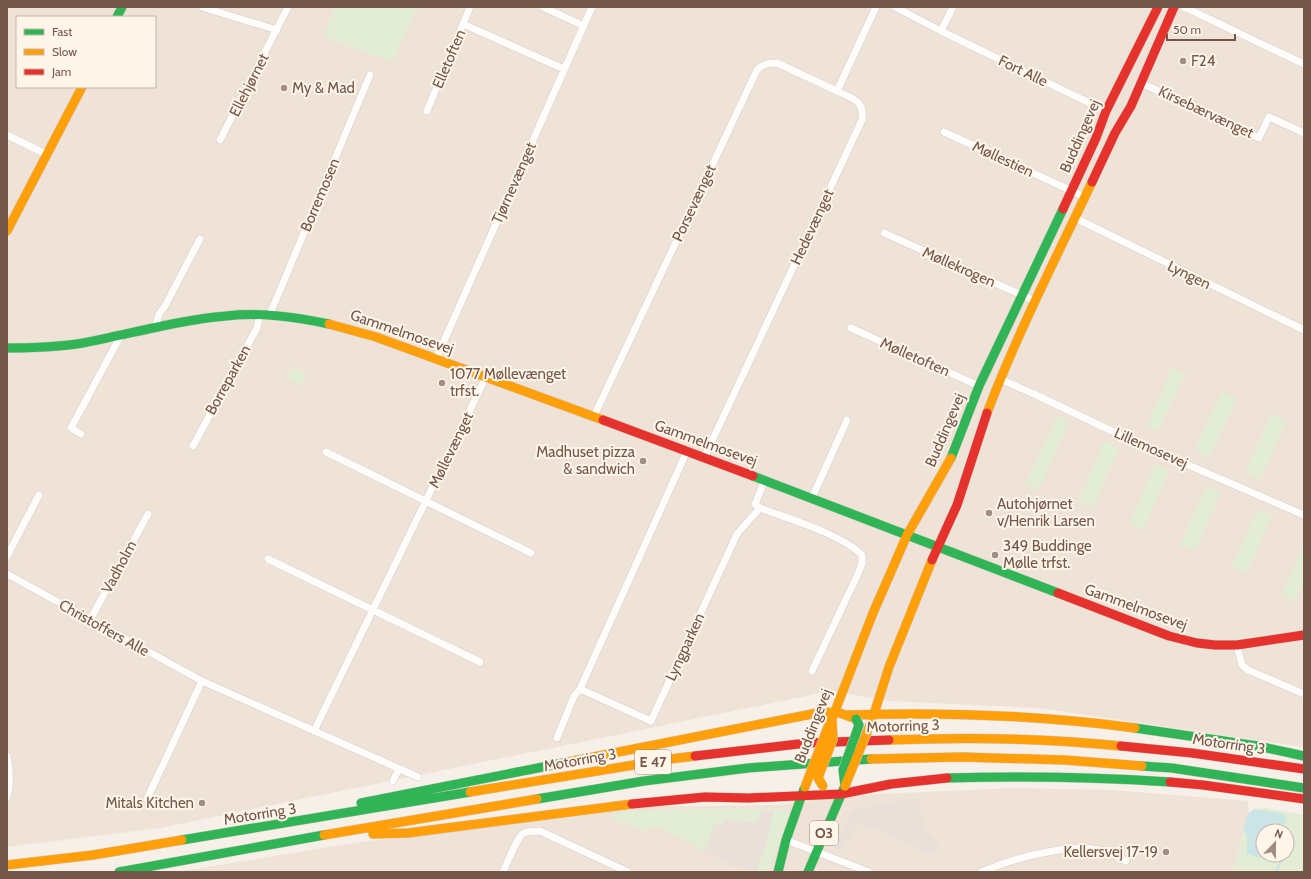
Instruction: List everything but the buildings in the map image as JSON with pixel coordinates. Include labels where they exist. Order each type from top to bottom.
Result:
[{"type":"main road","points":[[118,16],[122,7]]},
{"type":"main road","name":"Buddingevej","points":[[778,872],[786,840],[803,791],[873,613],[908,535],[950,461],[980,386],[1096,138],[1106,111],[1130,66],[1158,7]]},
{"type":"main road","name":"Buddingevej","points":[[808,872],[873,717],[889,667],[938,546],[957,505],[982,427],[1000,379],[1035,301],[1112,139],[1131,106],[1174,7]]},
{"type":"main road","points":[[7,231],[81,88]]},
{"type":"main road","name":"Gammelmosevej","points":[[7,348],[20,349],[64,347],[205,318],[270,314],[308,319],[376,336],[594,416],[974,559],[1169,636],[1215,645],[1237,645],[1304,635]]},
{"type":"main road","points":[[286,824],[386,797],[822,712],[833,716],[846,715],[873,717],[989,714],[1057,719],[1111,724],[1273,748],[1304,756]]},
{"type":"main road","points":[[843,790],[843,770],[859,725],[856,719],[846,715]]},
{"type":"main road","points":[[833,716],[833,739],[818,778],[823,786],[828,790],[843,790]]},
{"type":"main road","name":"Motorring 3","points":[[7,865],[93,855],[670,759],[807,743],[939,738],[1071,741],[1192,752],[1304,769]]},
{"type":"main road","name":"Motorring 3","points":[[119,872],[325,835],[644,781],[748,768],[866,759],[962,757],[1065,760],[1172,768],[1304,788]]},
{"type":"main road","points":[[325,835],[408,833],[618,806],[705,797],[748,798],[803,791],[843,790],[943,778],[1015,776],[1111,778],[1203,785],[1304,799]]},
{"type":"street","points":[[202,7],[277,30]]},
{"type":"street","name":"Ellehjørnet","points":[[220,140],[288,7]]},
{"type":"street","name":"Elletoften","points":[[427,111],[470,7]]},
{"type":"street","points":[[543,7],[584,26]]},
{"type":"street","name":"Tjørnevænget","points":[[436,359],[592,7]]},
{"type":"street","points":[[837,91],[876,7]]},
{"type":"street","name":"Fort Alle","points":[[895,7],[1106,111]]},
{"type":"street","points":[[941,31],[953,7]]},
{"type":"street","points":[[1184,7],[1304,64]]},
{"type":"street","points":[[463,24],[564,69]]},
{"type":"street","name":"Porsevænget","points":[[594,416],[757,70],[762,65],[777,63],[837,91]]},
{"type":"street","name":"Borremosen","points":[[270,314],[370,75]]},
{"type":"street","name":"Kirsebærvænget","points":[[1141,83],[1259,138],[1269,117],[1304,133]]},
{"type":"street","name":"Hedevænget","points":[[704,458],[862,120],[863,112],[861,105],[856,100],[837,91]]},
{"type":"street","name":"Møllestien","points":[[944,132],[1085,197]]},
{"type":"street","points":[[7,134],[46,154]]},
{"type":"street","name":"Lyngen","points":[[1075,218],[1304,330]]},
{"type":"street","name":"Møllekrogen","points":[[884,233],[1035,301]]},
{"type":"street","points":[[154,328],[159,314],[165,306],[200,238]]},
{"type":"street","name":"Borreparken","points":[[193,446],[257,328],[260,314]]},
{"type":"street","name":"Mølletoften","points":[[851,328],[980,386]]},
{"type":"street","points":[[81,434],[71,428],[121,335]]},
{"type":"street","name":"Møllevænget","points":[[314,731],[486,377]]},
{"type":"street","name":"Lillemosevej","points":[[1000,379],[1135,442],[1304,515]]},
{"type":"street","points":[[812,498],[848,420]]},
{"type":"street","points":[[557,738],[574,696],[580,689],[687,451]]},
{"type":"street","name":"Møllevænget","points":[[326,452],[531,553]]},
{"type":"street","name":"Gammelmosevej","points":[[760,508],[755,504],[765,480]]},
{"type":"street","points":[[7,556],[39,495]]},
{"type":"street","points":[[760,508],[824,532],[855,548],[862,555],[862,564],[812,671]]},
{"type":"street","name":"Lyngparken","points":[[580,689],[651,721],[737,534],[760,508]]},
{"type":"street","name":"Vadholm","points":[[90,620],[148,514]]},
{"type":"street","points":[[268,559],[480,662]]},
{"type":"street","name":"Christoffers Alle","points":[[7,574],[202,681],[418,777]]},
{"type":"street","points":[[1237,645],[1242,665],[1248,670],[1304,694]]},
{"type":"street","points":[[147,799],[202,681]]},
{"type":"street","points":[[7,756],[10,768],[10,782],[7,798]]},
{"type":"street","points":[[393,781],[399,769]]},
{"type":"street","points":[[503,872],[520,837],[528,832],[534,831],[540,831],[628,872]]},
{"type":"street","points":[[786,840],[869,872]]},
{"type":"street","points":[[981,872],[1030,856],[1060,851],[1088,849],[1100,850],[1126,861]]},
{"type":"shaded area","points":[[7,7],[1304,7],[1304,747],[1039,708],[889,701],[831,691],[160,828],[7,847]]},
{"type":"shaded area","points":[[1012,788],[1111,790],[1248,801],[1249,815],[1233,872],[177,872],[346,844],[636,807],[784,805],[861,795]]},
{"type":"shaded area","points":[[918,798],[924,830],[938,844],[938,851],[933,853],[925,852],[912,844],[858,823],[841,849],[834,848],[851,813],[855,809]]},
{"type":"shaded area","points":[[762,810],[775,811],[765,849],[756,872],[752,872],[704,852],[713,829],[713,823],[725,819],[741,821]]},
{"type":"green space","points":[[335,7],[417,7],[393,62],[323,37]]},
{"type":"green space","points":[[293,367],[306,374],[300,385],[286,378]]},
{"type":"green space","points":[[1172,368],[1185,374],[1158,431],[1147,426]]},
{"type":"green space","points":[[1221,392],[1237,399],[1209,458],[1194,450]]},
{"type":"green space","points":[[1271,414],[1287,421],[1260,480],[1245,473]]},
{"type":"green space","points":[[1057,416],[1069,421],[1039,490],[1025,485]]},
{"type":"green space","points":[[1104,441],[1119,448],[1093,508],[1078,501]]},
{"type":"green space","points":[[1155,464],[1169,470],[1144,530],[1129,524]]},
{"type":"green space","points":[[1206,486],[1221,492],[1195,551],[1180,545]]},
{"type":"green space","points":[[1257,509],[1272,516],[1247,573],[1232,567]]},
{"type":"green space","points":[[1304,544],[1304,582],[1295,602],[1281,595]]},
{"type":"green space","points":[[1261,807],[1304,815],[1304,872],[1233,872],[1249,815]]},
{"type":"green space","points":[[717,808],[786,809],[790,813],[768,872],[756,872],[765,849],[774,811],[762,810],[758,821],[750,822],[725,819],[722,824],[713,823],[713,829],[704,852],[691,843],[656,827],[645,831],[611,819],[614,813],[632,811]]},
{"type":"water","points":[[1254,809],[1284,814],[1287,819],[1285,823],[1255,823],[1255,857],[1247,853],[1247,835],[1243,831],[1247,815]]},
{"type":"waterway","points":[[1276,872],[1280,863]]},
{"type":"traffic: fast","points":[[118,16],[122,7]]},
{"type":"traffic: fast","points":[[951,458],[979,386],[1063,209]]},
{"type":"traffic: fast","points":[[7,348],[45,347],[83,343],[190,321],[239,315],[278,316],[329,324]]},
{"type":"traffic: fast","points":[[753,476],[1058,593]]},
{"type":"traffic: fast","points":[[845,786],[843,770],[859,725],[856,719]]},
{"type":"traffic: fast","points":[[1135,728],[1258,746],[1304,756]]},
{"type":"traffic: fast","points":[[537,799],[644,781],[748,768],[871,759]]},
{"type":"traffic: fast","points":[[361,803],[568,762]]},
{"type":"traffic: fast","points":[[1142,766],[1172,768],[1304,788]]},
{"type":"traffic: fast","points":[[947,778],[1058,777],[1170,782]]},
{"type":"traffic: fast","points":[[808,872],[844,788]]},
{"type":"traffic: fast","points":[[778,872],[786,840],[804,789]]},
{"type":"traffic: fast","points":[[182,840],[470,792]]},
{"type":"traffic: fast","points":[[119,872],[324,835]]},
{"type":"traffic: slow","points":[[7,231],[81,88]]},
{"type":"traffic: slow","points":[[987,413],[1024,325],[1092,182]]},
{"type":"traffic: slow","points":[[329,324],[376,337],[603,420]]},
{"type":"traffic: slow","points":[[832,719],[873,613],[907,535],[951,458]]},
{"type":"traffic: slow","points":[[872,720],[889,667],[932,560]]},
{"type":"traffic: slow","points":[[568,762],[822,712],[840,713],[856,719]]},
{"type":"traffic: slow","points":[[847,715],[955,714],[1027,717],[1135,728]]},
{"type":"traffic: slow","points":[[805,787],[831,719]]},
{"type":"traffic: slow","points":[[823,786],[818,778],[833,739],[832,719]]},
{"type":"traffic: slow","points":[[845,786],[872,720]]},
{"type":"traffic: slow","points":[[889,740],[1005,739],[1063,741],[1121,746]]},
{"type":"traffic: slow","points":[[470,792],[695,756]]},
{"type":"traffic: slow","points":[[871,759],[962,757],[1065,760],[1142,766]]},
{"type":"traffic: slow","points":[[324,835],[537,799]]},
{"type":"traffic: slow","points":[[373,834],[408,833],[632,804]]},
{"type":"traffic: slow","points":[[7,865],[93,855],[182,840]]},
{"type":"traffic: jam","points":[[1063,209],[1096,138],[1106,111],[1158,7]]},
{"type":"traffic: jam","points":[[1092,182],[1115,133],[1131,106],[1174,7]]},
{"type":"traffic: jam","points":[[932,560],[957,505],[987,413]]},
{"type":"traffic: jam","points":[[603,420],[753,476]]},
{"type":"traffic: jam","points":[[1058,593],[1169,636],[1197,643],[1237,645],[1304,635]]},
{"type":"traffic: jam","points":[[695,756],[807,743],[889,740]]},
{"type":"traffic: jam","points":[[1121,746],[1192,753],[1304,769]]},
{"type":"traffic: jam","points":[[632,804],[705,797],[748,798],[841,794],[891,784],[947,778]]},
{"type":"traffic: jam","points":[[1170,782],[1304,799]]},
{"type":"place","name":"F24","points":[[1183,61]]},
{"type":"place","name":"My & Mad","points":[[284,88]]},
{"type":"place","name":"1077 Møllevænget trfst.","points":[[442,383]]},
{"type":"place","name":"Madhuset pizza & sandwich","points":[[643,461]]},
{"type":"place","name":"Autohjørnet v/Henrik Larsen","points":[[989,513]]},
{"type":"place","name":"349 Buddinge Mølle trfst.","points":[[995,555]]},
{"type":"place","name":"Mitals Kitchen","points":[[202,803]]},
{"type":"place","name":"Kellersvej 17-19","points":[[1166,852]]}]
